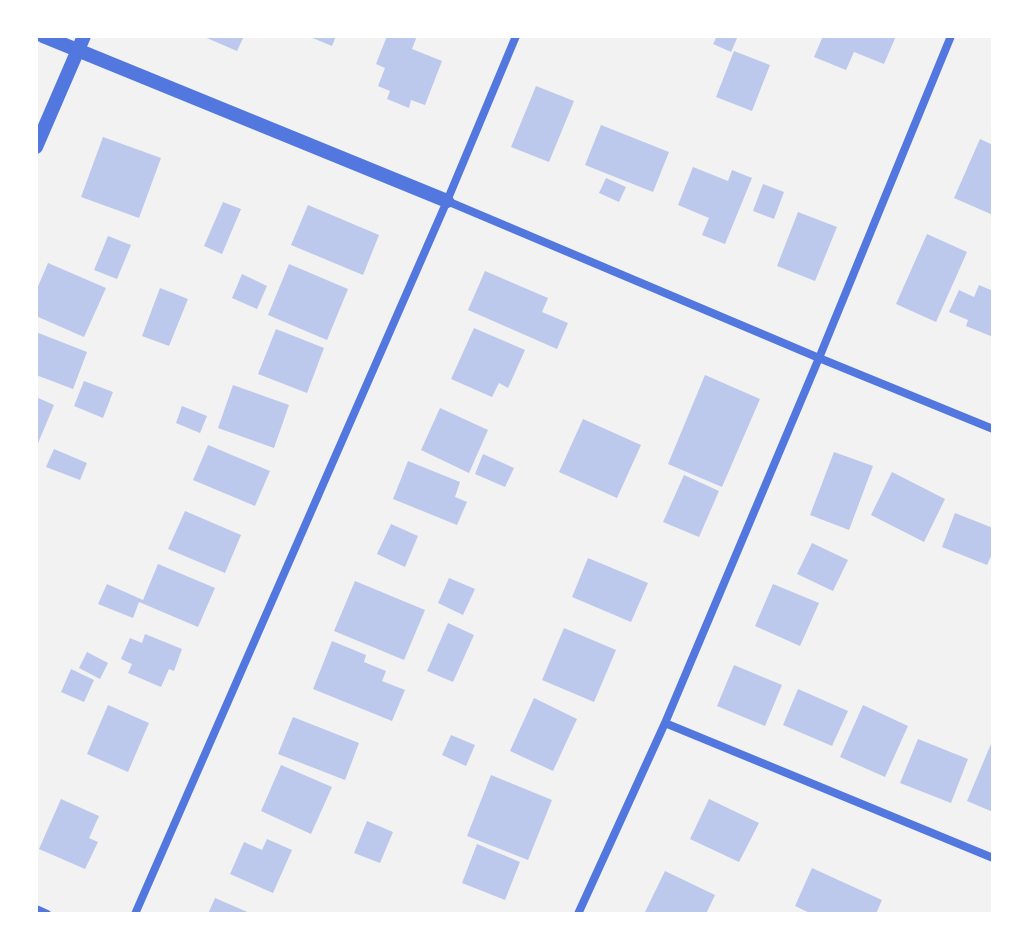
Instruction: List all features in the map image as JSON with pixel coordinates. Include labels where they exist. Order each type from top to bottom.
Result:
[{"type":"street","points":[[43,36],[993,429]]},
{"type":"street","points":[[36,147],[84,36]]},
{"type":"street","points":[[135,914],[516,36]]},
{"type":"street","points":[[578,914],[665,723],[951,36]]},
{"type":"street","points":[[665,723],[993,858]]},
{"type":"street","points":[[36,909],[47,914]]},
{"type":"building","points":[[202,36],[244,36],[237,51]]},
{"type":"building","points":[[308,36],[336,36],[332,46]]},
{"type":"building","points":[[387,36],[417,36],[412,49],[442,61],[425,105],[411,100],[409,108],[387,99],[390,91],[378,86],[385,68],[376,64]]},
{"type":"building","points":[[717,36],[738,36],[731,52],[713,44]]},
{"type":"building","points":[[823,36],[896,36],[884,64],[854,52],[846,70],[814,57]]},
{"type":"building","points":[[734,51],[770,65],[752,111],[716,97]]},
{"type":"building","points":[[536,86],[574,101],[549,162],[511,147]]},
{"type":"building","points":[[601,125],[669,152],[653,192],[585,165]]},
{"type":"building","points":[[103,137],[161,158],[139,218],[81,197]]},
{"type":"building","points":[[980,139],[993,145],[993,215],[954,198]]},
{"type":"building","points":[[693,167],[728,181],[732,170],[752,178],[725,244],[702,235],[709,218],[678,205]]},
{"type":"building","points":[[606,178],[626,187],[619,202],[599,193]]},
{"type":"building","points":[[763,184],[784,192],[774,219],[753,211]]},
{"type":"building","points":[[223,202],[241,209],[222,254],[204,246]]},
{"type":"building","points":[[308,205],[379,235],[363,275],[291,245]]},
{"type":"building","points":[[798,212],[837,227],[815,281],[777,266]]},
{"type":"building","points":[[927,234],[967,252],[936,322],[896,304]]},
{"type":"building","points":[[108,236],[131,245],[117,279],[94,270]]},
{"type":"building","points":[[48,263],[106,288],[84,337],[36,316],[36,291]]},
{"type":"building","points":[[289,264],[348,289],[327,340],[268,315]]},
{"type":"building","points":[[485,271],[548,298],[542,312],[568,323],[557,349],[468,310]]},
{"type":"building","points":[[242,274],[267,286],[257,309],[232,298]]},
{"type":"building","points":[[979,285],[993,291],[993,337],[966,326],[968,320],[949,312],[959,290],[974,297]]},
{"type":"building","points":[[160,288],[188,299],[169,346],[142,336]]},
{"type":"building","points":[[474,328],[525,350],[508,388],[499,383],[492,397],[451,379]]},
{"type":"building","points":[[276,329],[324,348],[307,393],[258,374]]},
{"type":"building","points":[[36,332],[87,352],[73,389],[36,375]]},
{"type":"building","points":[[705,375],[760,399],[722,487],[668,464]]},
{"type":"building","points":[[84,381],[113,392],[103,418],[74,406]]},
{"type":"building","points":[[233,385],[289,405],[274,448],[218,428]]},
{"type":"building","points":[[36,397],[54,405],[36,448]]},
{"type":"building","points":[[182,406],[207,416],[200,433],[176,423]]},
{"type":"building","points":[[440,408],[488,430],[469,473],[421,450]]},
{"type":"building","points":[[583,419],[641,445],[617,498],[559,472]]},
{"type":"building","points":[[208,445],[270,471],[255,506],[193,480]]},
{"type":"building","points":[[54,449],[87,463],[80,480],[46,467]]},
{"type":"building","points":[[834,452],[873,466],[849,530],[810,515]]},
{"type":"building","points":[[483,454],[514,468],[505,487],[475,474]]},
{"type":"building","points":[[408,461],[460,482],[455,497],[467,502],[457,525],[393,499]]},
{"type":"building","points":[[892,472],[945,499],[924,542],[871,515]]},
{"type":"building","points":[[684,475],[719,491],[699,537],[663,522]]},
{"type":"building","points":[[185,511],[241,535],[225,573],[168,549]]},
{"type":"building","points":[[955,513],[993,528],[993,552],[987,565],[942,547]]},
{"type":"building","points":[[391,524],[418,536],[405,567],[377,554]]},
{"type":"building","points":[[812,543],[848,560],[833,591],[797,574]]},
{"type":"building","points":[[588,558],[648,583],[631,622],[572,597]]},
{"type":"building","points":[[158,564],[215,588],[198,627],[139,602],[133,618],[98,604],[107,584],[143,600]]},
{"type":"building","points":[[449,578],[475,589],[463,615],[438,603]]},
{"type":"building","points":[[355,581],[425,610],[404,660],[334,631]]},
{"type":"building","points":[[773,584],[819,603],[800,646],[755,626]]},
{"type":"building","points":[[448,623],[474,635],[453,682],[427,671]]},
{"type":"building","points":[[564,628],[616,650],[594,702],[542,680]]},
{"type":"building","points":[[145,634],[182,649],[174,671],[169,669],[161,687],[128,673],[132,664],[121,659],[130,638],[142,643]]},
{"type":"building","points":[[332,641],[366,655],[364,662],[386,671],[382,681],[405,690],[392,721],[313,689]]},
{"type":"building","points":[[87,652],[108,663],[100,679],[79,668]]},
{"type":"building","points":[[734,665],[782,685],[765,726],[717,706]]},
{"type":"building","points":[[71,669],[94,680],[84,702],[61,692]]},
{"type":"building","points":[[798,689],[848,711],[832,746],[783,725]]},
{"type":"building","points":[[534,698],[577,719],[553,771],[510,751]]},
{"type":"building","points":[[108,705],[149,723],[128,772],[87,754]]},
{"type":"building","points":[[863,705],[908,726],[885,777],[840,757]]},
{"type":"building","points":[[293,717],[359,743],[345,780],[278,754]]},
{"type":"building","points":[[451,735],[475,745],[466,766],[442,755]]},
{"type":"building","points":[[918,739],[968,759],[951,803],[900,783]]},
{"type":"building","points":[[993,739],[993,812],[967,801]]},
{"type":"building","points":[[281,765],[332,787],[311,834],[261,811]]},
{"type":"building","points":[[491,775],[552,800],[528,860],[467,836]]},
{"type":"building","points":[[61,799],[99,816],[89,838],[98,842],[85,869],[39,849]]},
{"type":"building","points":[[709,799],[759,823],[739,862],[690,839]]},
{"type":"building","points":[[367,821],[393,832],[380,863],[354,853]]},
{"type":"building","points":[[267,839],[292,850],[273,893],[230,874],[244,842],[262,850]]},
{"type":"building","points":[[477,844],[520,862],[505,900],[462,883]]},
{"type":"building","points":[[812,868],[882,900],[876,914],[812,914],[795,906]]},
{"type":"building","points":[[665,871],[715,895],[706,914],[644,914]]},
{"type":"building","points":[[215,898],[252,914],[208,914]]}]
